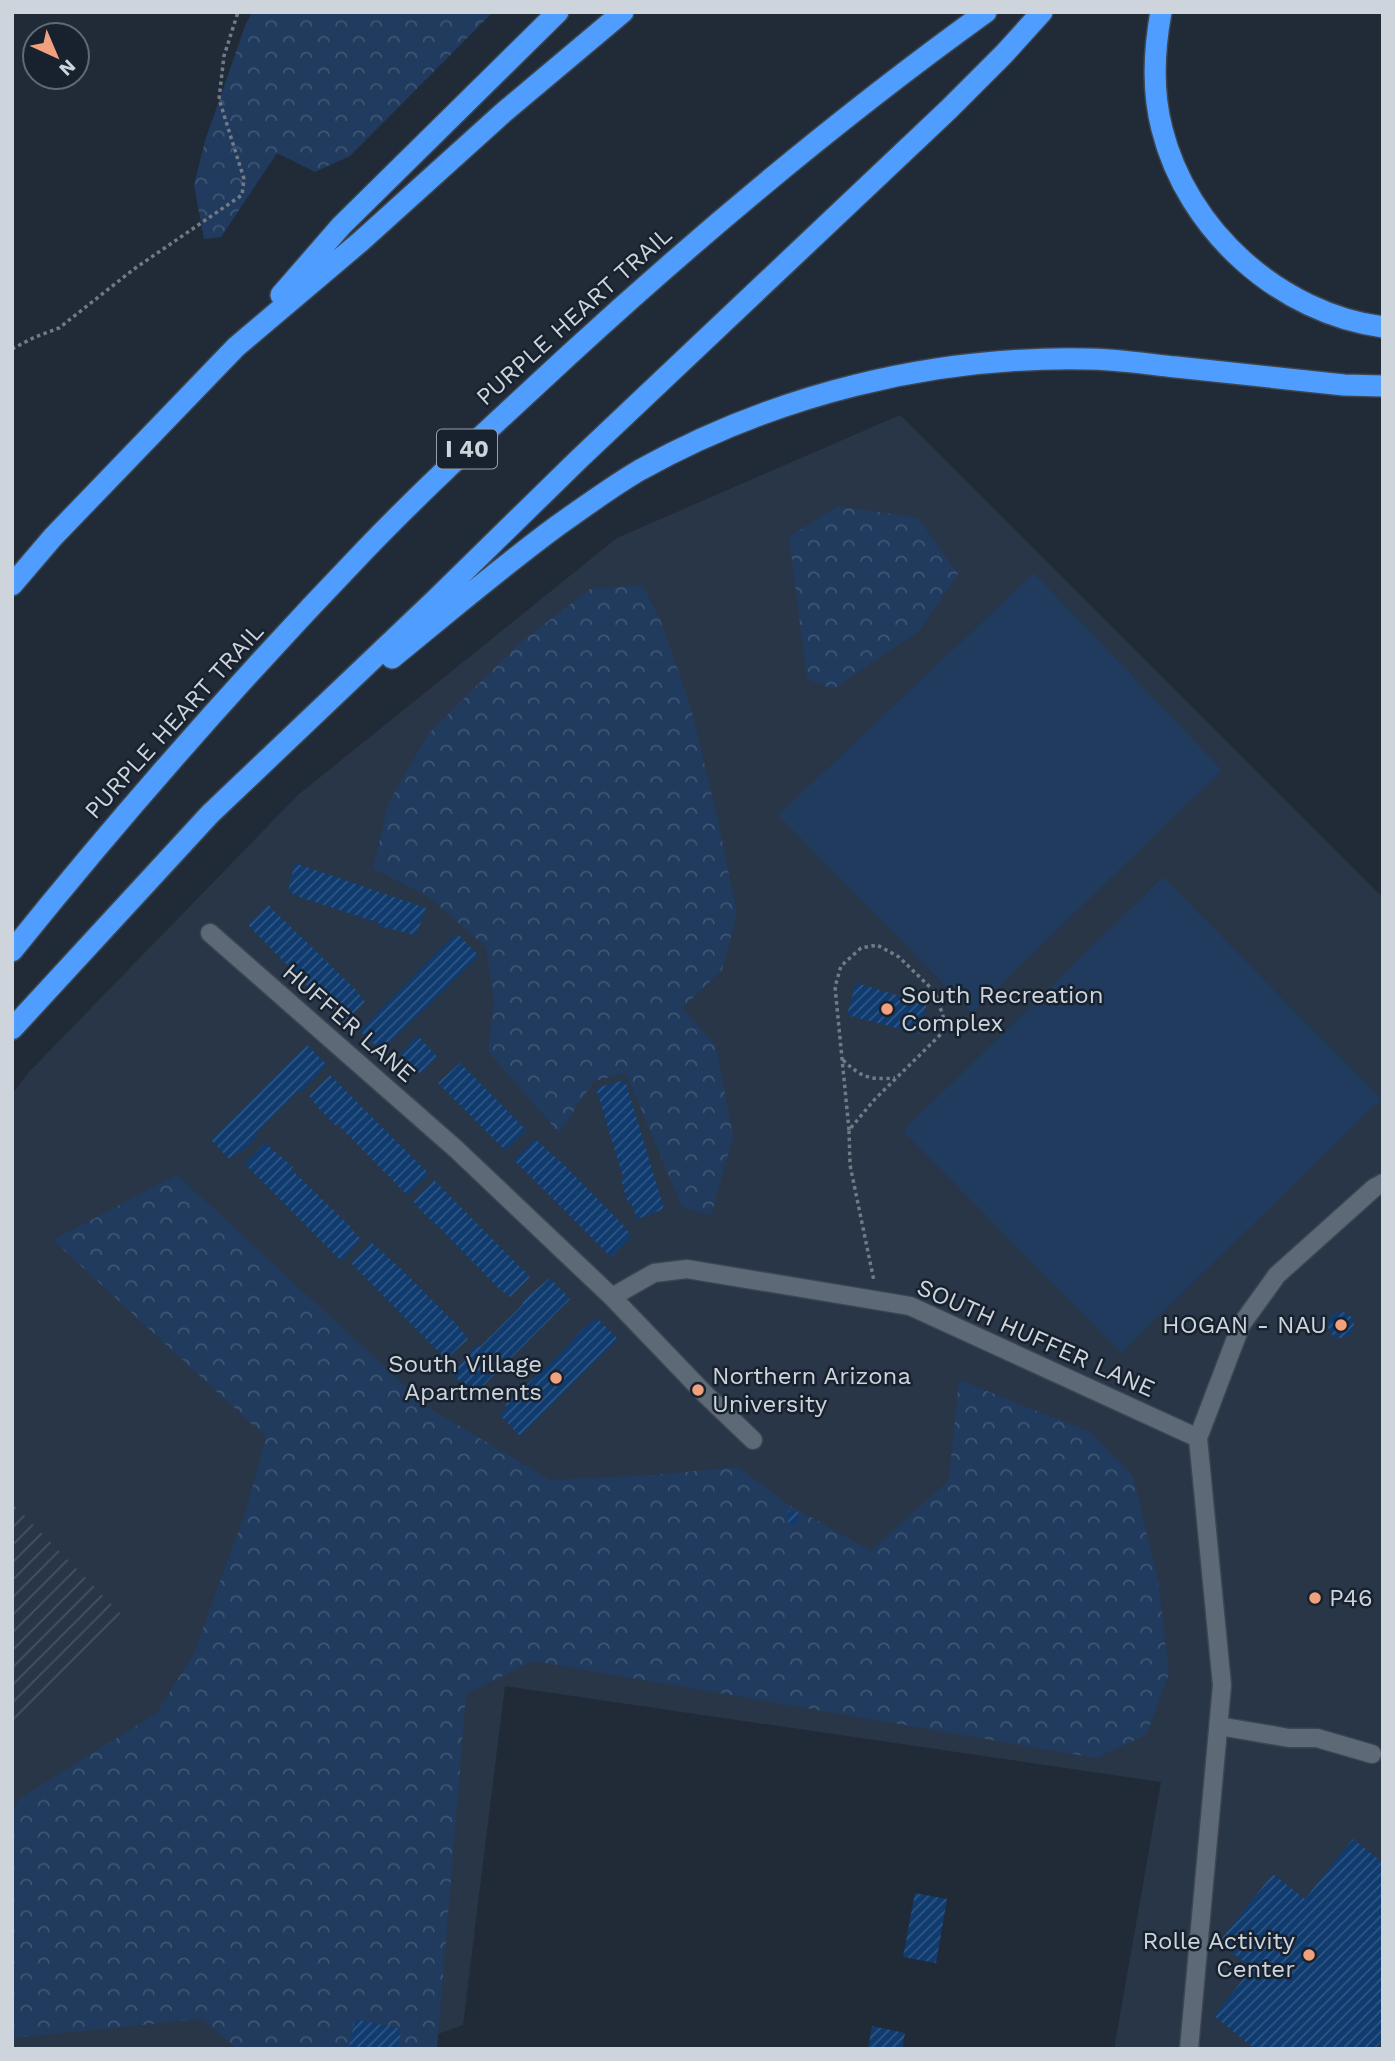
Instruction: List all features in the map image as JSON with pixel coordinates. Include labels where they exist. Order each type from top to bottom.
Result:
[{"type":"highway","points":[[12,585],[53,537],[236,347],[341,226],[558,12]]},
{"type":"highway","points":[[236,347],[360,242],[504,112],[623,12]]},
{"type":"highway","name":"PURPLE HEART TRAIL","points":[[12,951],[229,695],[364,551],[469,447],[713,227],[805,150],[986,12]]},
{"type":"highway","points":[[12,1030],[210,814],[948,110],[1042,12]]},
{"type":"highway","points":[[1161,12],[1155,65],[1161,127],[1171,159],[1186,191],[1206,221],[1227,246],[1293,297],[1342,319],[1383,327]]},
{"type":"highway","points":[[316,713],[377,671],[518,555],[590,502],[688,445],[742,421],[824,393],[866,382],[973,364],[1087,359],[1344,385],[1383,386]]},
{"type":"street","name":"HUFFER LANE","points":[[210,933],[456,1149],[611,1297]]},
{"type":"street","points":[[1189,2049],[1222,1685],[1198,1438],[1241,1325],[1277,1275],[1374,1188],[1383,1183]]},
{"type":"street","name":"SOUTH HUFFER LANE","points":[[611,1297],[654,1273],[687,1269],[910,1306],[1198,1438]]},
{"type":"street","points":[[611,1297],[706,1395],[754,1440]]},
{"type":"street","points":[[1219,1726],[1289,1738],[1317,1738],[1372,1754]]},
{"type":"path","points":[[12,349],[59,328],[134,269],[242,195],[244,179],[219,99],[224,56],[238,12]]},
{"type":"path","points":[[849,1130],[875,1099],[941,1034],[945,1022],[935,992],[899,957],[877,946],[861,948],[841,966],[835,986],[850,1165],[878,1300]]},
{"type":"path","points":[[843,1060],[862,1076],[870,1079],[897,1078]]},
{"type":"shaded area","name":"Northern Arizona University","points":[[900,415],[1383,898],[1383,2049],[1114,2049],[1161,1782],[505,1686],[463,2025],[396,2049],[12,2049],[12,1094],[29,1072],[298,795],[617,538]]},
{"type":"shaded area","points":[[12,1503],[124,1617],[12,1726]]},
{"type":"green space","points":[[252,12],[493,12],[350,156],[315,172],[277,153],[221,237],[204,239],[194,185],[205,141]]},
{"type":"green space","points":[[838,506],[918,518],[958,574],[919,631],[833,689],[807,679],[789,537]]},
{"type":"green space","points":[[1034,573],[1222,770],[972,1013],[778,815]]},
{"type":"green space","points":[[642,585],[660,619],[691,708],[737,913],[722,970],[682,1008],[716,1046],[733,1137],[711,1215],[682,1207],[626,1073],[594,1081],[559,1133],[488,1051],[494,1002],[486,947],[429,897],[373,868],[389,802],[429,733],[521,642],[590,589]]},
{"type":"green space","points":[[1163,877],[1381,1099],[1121,1353],[903,1131]]},
{"type":"green space","points":[[177,1175],[429,1408],[550,1480],[654,1475],[738,1467],[789,1505],[871,1551],[949,1480],[959,1380],[1090,1432],[1133,1476],[1158,1581],[1169,1674],[1146,1735],[1096,1758],[533,1661],[466,1694],[437,2049],[237,2049],[202,2019],[12,2038],[12,1814],[19,1799],[157,1713],[194,1653],[246,1511],[266,1437],[53,1240]]},
{"type":"building","points":[[295,863],[426,908],[416,935],[379,926],[380,923],[288,891]]},
{"type":"building","points":[[268,905],[355,989],[365,1002],[344,1023],[248,925]]},
{"type":"building","points":[[458,934],[479,956],[381,1051],[360,1031]]},
{"type":"building","name":"South Recreation Complex","points":[[856,983],[927,1004],[919,1034],[847,1015]]},
{"type":"building","points":[[418,1036],[437,1057],[420,1074],[400,1054]]},
{"type":"building","points":[[307,1045],[325,1066],[264,1125],[256,1134],[257,1137],[242,1151],[228,1158],[211,1140]]},
{"type":"building","points":[[460,1063],[526,1130],[505,1150],[438,1083]]},
{"type":"building","points":[[330,1075],[429,1174],[407,1195],[309,1096]]},
{"type":"building","points":[[625,1080],[664,1209],[637,1219],[631,1202],[628,1203],[621,1180],[624,1180],[596,1088]]},
{"type":"building","points":[[535,1139],[563,1164],[631,1236],[611,1257],[514,1160]]},
{"type":"building","points":[[265,1143],[293,1167],[291,1169],[361,1239],[341,1261],[245,1164]]},
{"type":"building","name":"South Village Apartments","points":[[434,1180],[530,1277],[510,1297],[413,1201]]},
{"type":"building","name":"South Village Apartments","points":[[371,1242],[458,1326],[468,1339],[446,1359],[351,1263]]},
{"type":"building","name":"South Village Apartments","points":[[550,1278],[570,1299],[474,1395],[452,1374],[477,1345],[480,1347],[523,1304],[521,1302]]},
{"type":"building","name":"HOGAN - NAU","points":[[1341,1312],[1350,1316],[1354,1325],[1350,1334],[1341,1338],[1332,1334],[1328,1325],[1332,1316]]},
{"type":"building","name":"South Village Apartments","points":[[597,1318],[618,1339],[520,1436],[500,1415],[508,1407],[505,1405]]},
{"type":"building","points":[[788,1511],[798,1511],[797,1523],[788,1523]]},
{"type":"building","name":"Rolle Activity Center","points":[[1353,1839],[1383,1863],[1383,2039],[1375,2049],[1255,2049],[1214,2016],[1252,1968],[1219,1942],[1273,1874],[1305,1899]]},
{"type":"building","points":[[915,1893],[947,1899],[936,1963],[903,1957]]},
{"type":"building","points":[[355,2019],[402,2029],[397,2049],[349,2047]]},
{"type":"building","points":[[872,2026],[905,2033],[902,2049],[868,2049]]},
{"type":"place","name":"South Recreation Complex","points":[[887,1009]]},
{"type":"place","name":"HOGAN - NAU","points":[[1341,1325]]},
{"type":"place","name":"South Village Apartments","points":[[556,1378]]},
{"type":"place","name":"Northern Arizona University","points":[[698,1390]]},
{"type":"place","name":"P46","points":[[1315,1598]]},
{"type":"place","name":"Rolle Activity Center","points":[[1309,1955]]}]
